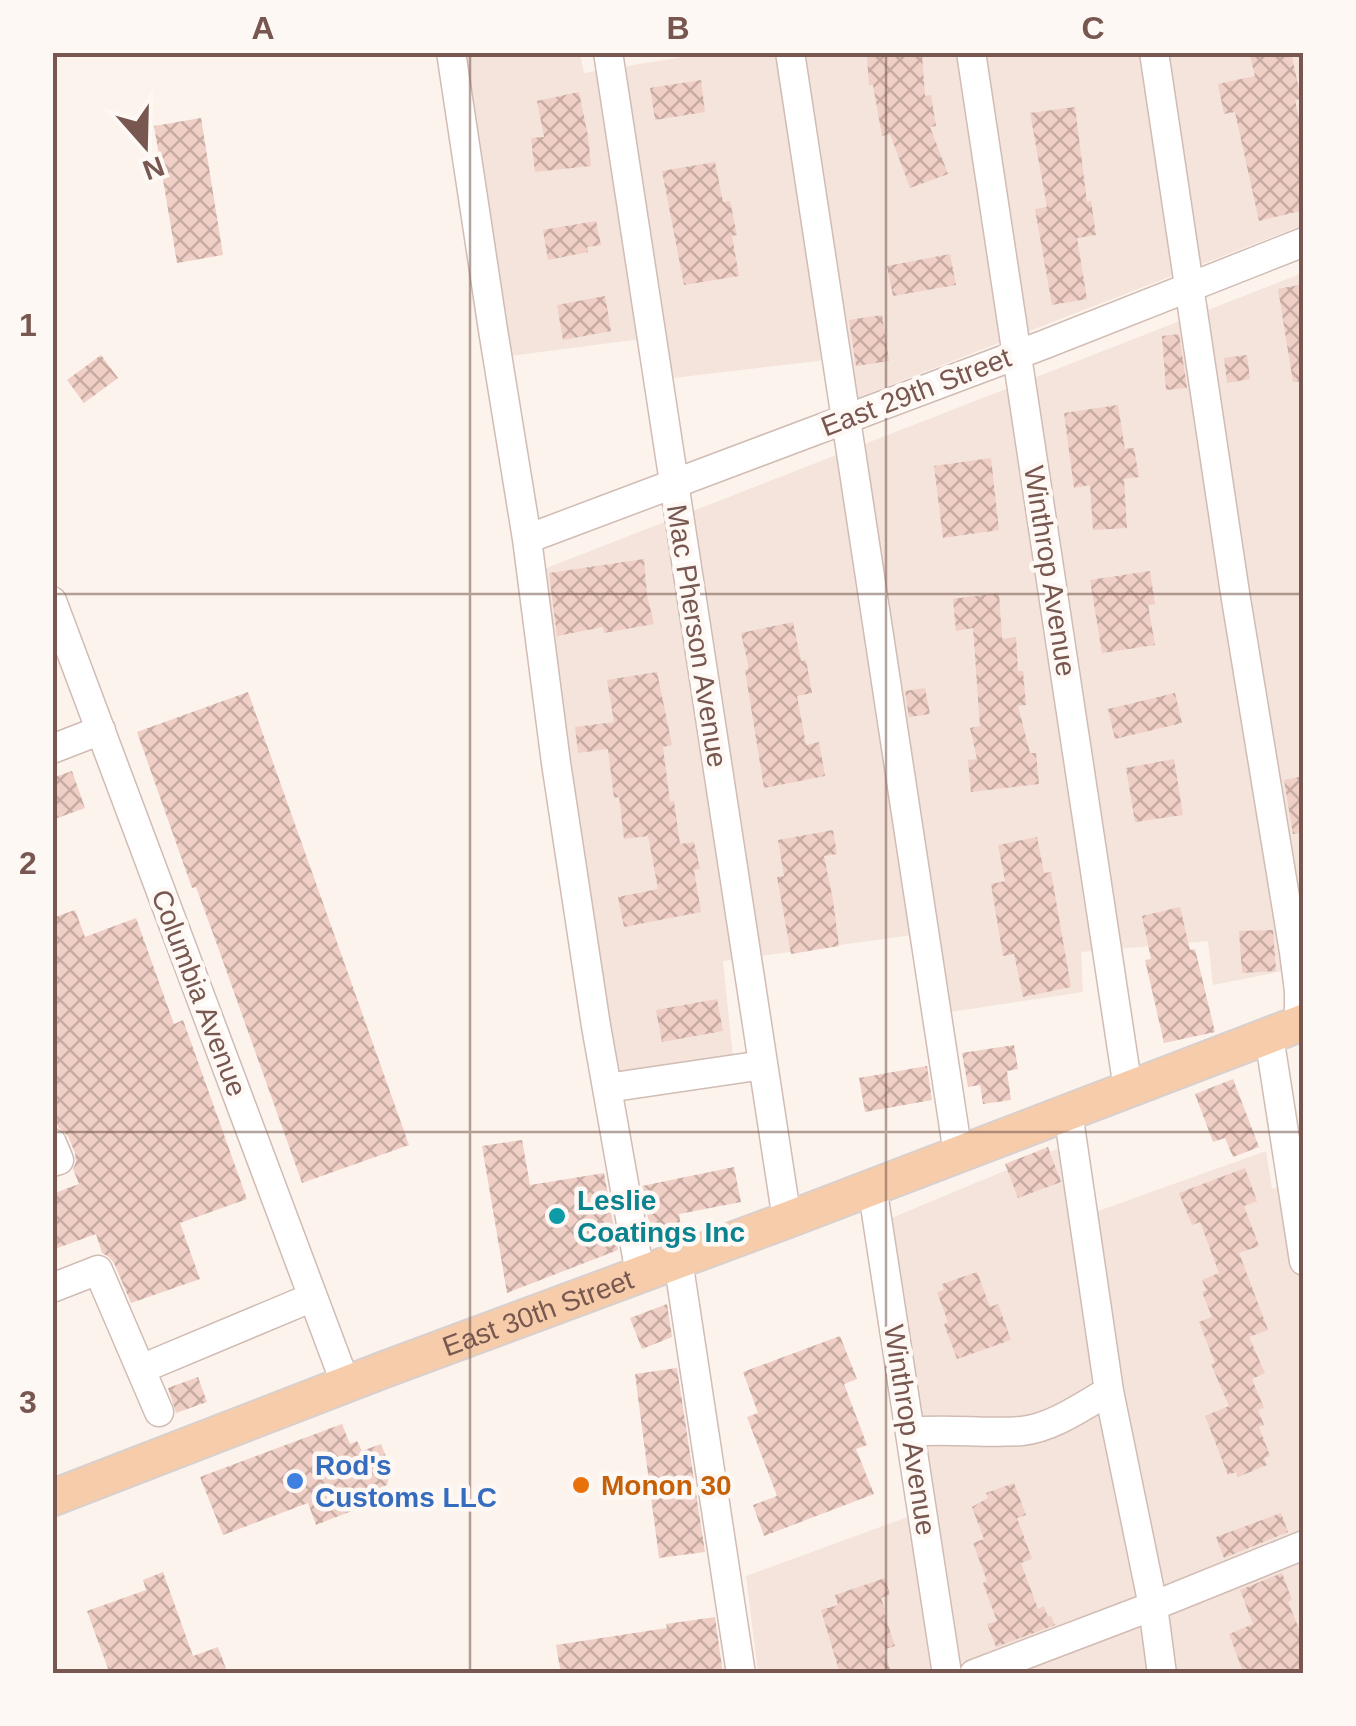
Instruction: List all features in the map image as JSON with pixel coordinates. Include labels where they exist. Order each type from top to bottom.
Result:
[{"type":"main road","name":"East 30th Street","points":[[52,1498],[1290,1027]]},
{"type":"street","points":[[451,52],[528,540],[556,764],[640,1274]]},
{"type":"street","name":"Mac Pherson Avenue","points":[[608,52],[787,1220]]},
{"type":"street","points":[[790,52],[958,1154]]},
{"type":"street","name":"Winthrop Avenue","points":[[971,52],[1128,1088]]},
{"type":"street","points":[[1154,52],[1253,710],[1299,951],[1300,992],[1290,1027],[1304,1262]]},
{"type":"street","name":"East 29th Street","points":[[528,540],[1304,242]]},
{"type":"street","name":"Columbia Avenue","points":[[52,601],[346,1385]]},
{"type":"street","points":[[52,749],[101,730]]},
{"type":"street","points":[[608,1088],[763,1064]]},
{"type":"street","points":[[1068,1112],[1109,1391],[1153,1606],[1162,1674]]},
{"type":"street","points":[[52,1142],[59,1160],[52,1162]]},
{"type":"street","name":"Winthrop Avenue","points":[[872,1186],[947,1674]]},
{"type":"street","points":[[678,1260],[741,1674]]},
{"type":"street","points":[[52,1288],[98,1270],[159,1412]]},
{"type":"street","points":[[141,1369],[313,1297]]},
{"type":"street","points":[[910,1432],[1025,1431],[1051,1422],[1109,1391]]},
{"type":"street","points":[[974,1674],[1304,1545]]},
{"type":"shaded area","points":[[714,52],[1303,53],[1303,225],[852,400],[843,358],[673,378],[664,336],[503,357],[458,53],[580,53],[584,73]]},
{"type":"shaded area","points":[[1303,273],[1304,890],[1290,892],[1303,967],[1213,985],[1208,941],[1081,952],[1083,992],[944,1013],[934,932],[723,961],[733,1058],[614,1080],[539,571]]},
{"type":"shaded area","points":[[1064,1146],[1073,1220],[1266,1151],[1272,1189],[1303,1179],[1303,1673],[758,1673],[746,1576],[935,1507],[889,1219]]},
{"type":"building","points":[[1249,52],[1291,52],[1301,99],[1295,100],[1304,141],[1304,210],[1259,221],[1235,112],[1224,114],[1218,84],[1255,76]]},
{"type":"building","points":[[922,54],[925,96],[931,95],[936,126],[930,127],[948,174],[910,188],[890,134],[882,136],[873,85],[869,85],[867,57]]},
{"type":"building","points":[[701,80],[705,112],[655,120],[650,88]]},
{"type":"building","points":[[579,92],[591,166],[535,172],[531,138],[544,137],[537,101]]},
{"type":"building","points":[[1075,107],[1087,202],[1091,201],[1096,235],[1077,238],[1087,299],[1052,305],[1035,209],[1047,207],[1030,113]]},
{"type":"building","points":[[201,118],[223,255],[177,263],[154,126]]},
{"type":"building","points":[[715,162],[723,202],[730,201],[739,276],[684,285],[662,171]]},
{"type":"building","points":[[596,221],[601,245],[587,247],[588,252],[548,260],[543,230]]},
{"type":"building","points":[[950,254],[956,285],[893,296],[887,266]]},
{"type":"building","points":[[1304,284],[1304,381],[1293,382],[1278,289]]},
{"type":"building","points":[[605,296],[611,331],[563,340],[557,305]]},
{"type":"building","points":[[882,315],[889,361],[856,366],[849,320]]},
{"type":"building","points":[[1179,334],[1187,388],[1166,390],[1162,336]]},
{"type":"building","points":[[101,355],[118,378],[84,403],[67,380]]},
{"type":"building","points":[[1247,355],[1250,379],[1227,383],[1224,358]]},
{"type":"building","points":[[1118,405],[1125,449],[1134,448],[1139,477],[1124,479],[1127,528],[1093,530],[1090,485],[1074,488],[1064,413]]},
{"type":"building","points":[[991,458],[999,530],[943,538],[934,466]]},
{"type":"building","points":[[644,559],[654,624],[604,633],[603,627],[557,636],[549,573]]},
{"type":"building","points":[[1150,571],[1155,604],[1148,605],[1155,645],[1102,653],[1090,580]]},
{"type":"building","points":[[999,593],[1002,639],[1016,637],[1026,705],[1018,706],[1030,753],[1036,753],[1039,784],[971,792],[968,760],[977,759],[970,728],[980,726],[973,628],[956,631],[953,599]]},
{"type":"building","points":[[793,622],[812,693],[797,696],[806,745],[819,742],[825,776],[764,788],[741,633]]},
{"type":"building","points":[[657,672],[672,745],[663,747],[670,802],[674,801],[680,844],[694,842],[700,869],[694,870],[701,912],[624,927],[618,897],[658,889],[648,836],[624,839],[608,749],[578,753],[575,727],[614,722],[607,680]]},
{"type":"building","points":[[925,688],[930,714],[909,717],[905,691]]},
{"type":"building","points":[[248,692],[409,1145],[302,1183],[137,732]]},
{"type":"building","points":[[1175,693],[1182,723],[1115,739],[1108,709]]},
{"type":"building","points":[[1174,759],[1183,815],[1135,822],[1126,768]]},
{"type":"building","points":[[72,771],[85,808],[52,820],[52,778]]},
{"type":"building","points":[[1304,776],[1304,833],[1293,834],[1284,780]]},
{"type":"building","points":[[833,830],[837,854],[824,856],[839,946],[791,954],[777,877],[784,876],[778,840]]},
{"type":"building","points":[[1037,837],[1044,873],[1051,872],[1071,987],[1023,997],[1014,954],[1003,956],[991,884],[1005,881],[998,845]]},
{"type":"building","points":[[1180,907],[1190,950],[1195,949],[1215,1032],[1164,1043],[1145,960],[1151,959],[1142,916]]},
{"type":"building","points":[[75,910],[85,937],[136,918],[174,1024],[183,1020],[247,1199],[180,1223],[200,1279],[131,1303],[114,1263],[102,1253],[96,1234],[52,1250],[52,1194],[79,1184],[73,1169],[75,1153],[52,1111],[52,918]]},
{"type":"building","points":[[1273,930],[1276,971],[1242,973],[1239,931]]},
{"type":"building","points":[[717,999],[723,1031],[662,1042],[656,1010]]},
{"type":"building","points":[[1014,1045],[1018,1069],[1007,1071],[1011,1100],[983,1104],[980,1085],[968,1087],[962,1053]]},
{"type":"building","points":[[927,1066],[932,1100],[865,1112],[859,1078]]},
{"type":"building","points":[[1233,1079],[1259,1147],[1233,1157],[1225,1138],[1213,1142],[1195,1094]]},
{"type":"building","name":"Leslie Coatings Inc","points":[[522,1140],[530,1185],[604,1173],[618,1250],[507,1293],[482,1146]]},
{"type":"building","points":[[1048,1147],[1061,1182],[1018,1198],[1005,1164]]},
{"type":"building","name":"Leslie Coatings Inc","points":[[734,1167],[741,1202],[679,1214],[682,1233],[652,1240],[642,1186]]},
{"type":"building","points":[[1245,1168],[1257,1201],[1244,1206],[1259,1246],[1239,1253],[1268,1330],[1249,1337],[1265,1373],[1252,1379],[1264,1408],[1258,1410],[1264,1425],[1259,1427],[1270,1456],[1264,1458],[1267,1465],[1238,1477],[1236,1472],[1228,1475],[1205,1416],[1229,1406],[1199,1322],[1212,1317],[1202,1292],[1206,1290],[1202,1280],[1219,1273],[1200,1222],[1192,1225],[1179,1193]]},
{"type":"building","points":[[977,1272],[990,1307],[998,1304],[1011,1340],[957,1359],[937,1292],[944,1290],[942,1284]]},
{"type":"building","points":[[667,1304],[672,1337],[642,1349],[630,1318]]},
{"type":"building","points":[[840,1336],[857,1379],[844,1384],[867,1445],[856,1449],[874,1494],[764,1536],[753,1505],[777,1496],[747,1417],[758,1413],[743,1372]]},
{"type":"building","points":[[677,1368],[705,1552],[659,1558],[635,1374]]},
{"type":"building","points":[[198,1377],[207,1402],[176,1413],[168,1388]]},
{"type":"building","name":"Rod's Customs LLC","points":[[342,1424],[350,1444],[357,1441],[362,1451],[381,1444],[391,1469],[387,1485],[350,1499],[354,1510],[316,1525],[308,1503],[223,1535],[200,1477]]},
{"type":"building","points":[[1014,1483],[1026,1515],[1017,1518],[1032,1559],[1021,1563],[1038,1609],[1044,1606],[1055,1625],[996,1647],[987,1624],[997,1621],[973,1543],[984,1539],[972,1507],[988,1498],[986,1493]]},
{"type":"building","points":[[1281,1513],[1288,1532],[1224,1558],[1216,1537]]},
{"type":"building","points":[[163,1572],[193,1656],[218,1647],[228,1674],[110,1674],[87,1611],[146,1590],[143,1580]]},
{"type":"building","points":[[1282,1573],[1292,1600],[1288,1602],[1304,1641],[1298,1647],[1304,1674],[1244,1674],[1229,1634],[1253,1624],[1240,1590]]},
{"type":"building","points":[[885,1578],[890,1595],[881,1598],[895,1646],[883,1650],[892,1674],[840,1674],[821,1610],[838,1605],[835,1595]]},
{"type":"building","points":[[715,1617],[723,1674],[561,1674],[556,1645]]},
{"type":"place","name":"Leslie Coatings Inc","points":[[557,1216]]},
{"type":"place","name":"Rod's Customs LLC","points":[[295,1481]]},
{"type":"place","name":"Monon 30","points":[[581,1485]]}]
